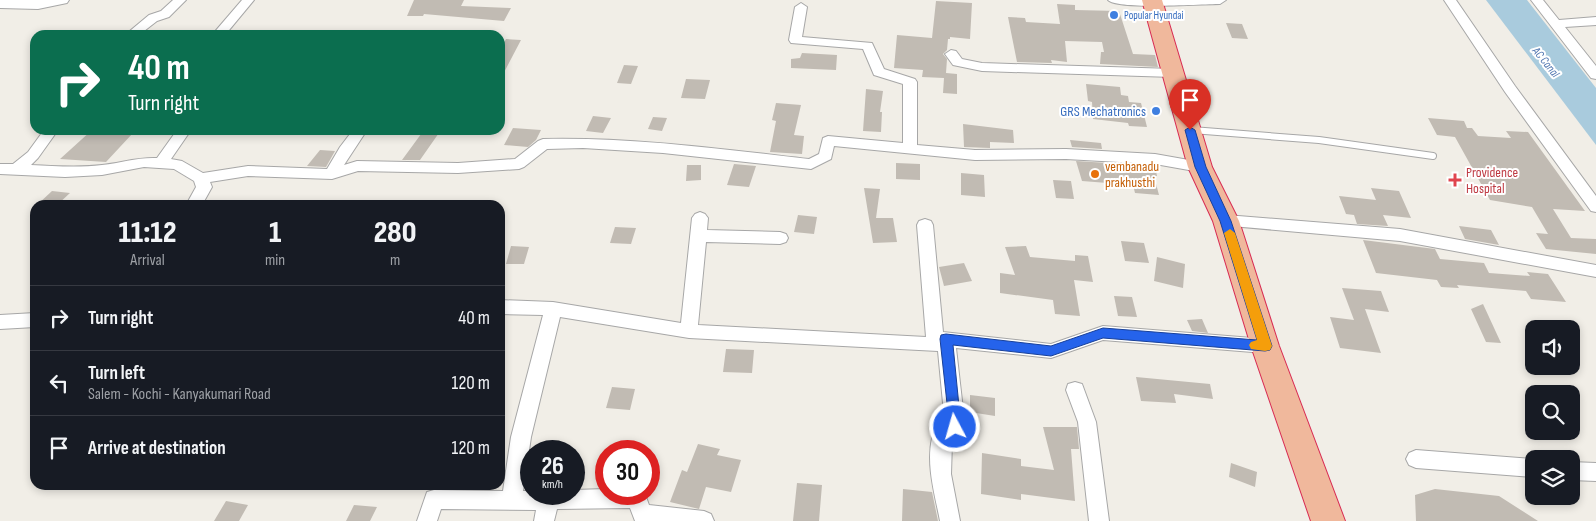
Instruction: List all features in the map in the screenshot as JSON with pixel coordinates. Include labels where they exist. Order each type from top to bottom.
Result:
[{"type":"highway","points":[[1152,1],[1200,167],[1226,221],[1265,346],[1328,521]]},
{"type":"street","points":[[0,4],[38,5],[63,0]]},
{"type":"street","points":[[137,30],[153,18],[165,14],[180,0]]},
{"type":"street","points":[[222,30],[248,0]]},
{"type":"street","points":[[1114,0],[1220,0]]},
{"type":"street","points":[[1450,0],[1520,103],[1596,206]]},
{"type":"street","points":[[1537,0],[1596,75]]},
{"type":"street","points":[[801,7],[794,40],[868,46],[879,72],[910,82],[910,149]]},
{"type":"street","points":[[1556,24],[1596,21]]},
{"type":"street","points":[[951,54],[958,62],[982,67],[1173,73]]},
{"type":"street","points":[[17,169],[33,155],[47,135]]},
{"type":"street","points":[[161,163],[181,135]]},
{"type":"street","points":[[332,174],[345,150],[356,135]]},
{"type":"street","points":[[0,169],[102,170],[144,162],[177,164],[201,178],[248,172],[332,174],[357,166],[458,168],[519,164],[543,144],[583,143],[663,148],[811,164],[826,156],[828,141],[974,155],[1066,154],[1155,159],[1200,167]]},
{"type":"street","points":[[197,200],[204,187],[201,178]]},
{"type":"street","points":[[689,331],[700,218]]},
{"type":"street","points":[[1226,221],[1408,237],[1451,243],[1596,271]]},
{"type":"street","points":[[925,225],[940,338],[955,427],[942,438],[941,474],[950,521]]},
{"type":"street","points":[[698,236],[780,238]]},
{"type":"street","points":[[505,308],[553,309],[689,331],[935,345],[940,338]]},
{"type":"street","points":[[512,501],[521,438],[553,309]]},
{"type":"street","points":[[0,322],[30,320]]},
{"type":"street","points":[[940,338],[1051,351],[1103,333],[1265,346]]},
{"type":"street","points":[[1076,390],[1087,422],[1099,521]]},
{"type":"street","points":[[1416,459],[1525,467]]},
{"type":"street","points":[[1580,471],[1596,472]]},
{"type":"street","points":[[585,499],[637,498],[642,514],[704,521]]},
{"type":"street","points":[[426,521],[434,499],[520,501]]},
{"type":"street","points":[[544,521],[547,505]]},
{"type":"lane","points":[[1190,130],[1319,140],[1433,156]]},
{"type":"water","name":"AC Canal","points":[[1486,0],[1527,0],[1596,88],[1596,145]]},
{"type":"building","points":[[414,0],[464,0],[461,6],[511,8],[504,21],[424,14],[423,16],[407,16]]},
{"type":"building","points":[[936,1],[972,3],[970,39],[950,37],[947,50],[943,54],[947,59],[946,73],[957,74],[957,94],[943,93],[944,78],[922,77],[923,70],[894,68],[897,35],[932,38]]},
{"type":"building","points":[[1057,4],[1075,5],[1075,10],[1119,11],[1133,54],[1155,55],[1158,67],[1100,64],[1101,52],[1104,52],[1102,42],[1065,41],[1067,62],[1051,60],[1052,63],[1017,62],[1008,17],[1025,18],[1026,22],[1060,24]]},
{"type":"building","points":[[1226,23],[1242,24],[1248,39],[1232,38]]},
{"type":"building","points":[[506,39],[521,40],[505,70]]},
{"type":"building","points":[[802,53],[837,55],[836,70],[791,68],[791,59],[800,58]]},
{"type":"building","points":[[624,65],[638,66],[631,84],[617,83]]},
{"type":"building","points":[[686,79],[710,80],[705,99],[681,98]]},
{"type":"building","points":[[1086,84],[1120,87],[1121,95],[1128,96],[1129,102],[1141,103],[1147,127],[1129,126],[1128,123],[1093,119],[1092,102],[1088,101]]},
{"type":"building","points":[[866,89],[883,91],[880,112],[882,112],[881,132],[863,131]]},
{"type":"building","points":[[776,103],[801,105],[794,135],[804,136],[802,154],[770,152],[776,121],[772,120]]},
{"type":"building","points":[[593,116],[611,118],[603,133],[586,131]]},
{"type":"building","points":[[653,117],[667,118],[662,131],[648,129]]},
{"type":"building","points":[[1428,118],[1464,121],[1467,128],[1472,128],[1478,136],[1511,138],[1506,131],[1528,132],[1585,211],[1553,209],[1571,238],[1596,239],[1596,254],[1546,249],[1536,233],[1548,234],[1532,207],[1490,200],[1455,137],[1437,135]]},
{"type":"building","points":[[963,124],[1013,130],[1014,143],[990,142],[990,148],[964,147]]},
{"type":"building","points":[[513,128],[541,130],[536,140],[528,147],[504,145]]},
{"type":"building","points":[[86,135],[131,135],[106,162],[60,159]]},
{"type":"building","points":[[420,135],[438,135],[420,160],[402,160]]},
{"type":"building","points":[[1070,140],[1101,143],[1102,149],[1072,147]]},
{"type":"building","points":[[320,150],[335,151],[326,167],[307,166]]},
{"type":"building","points":[[1076,161],[1155,166],[1157,176],[1154,176],[1159,195],[1135,193],[1133,185],[1082,181]]},
{"type":"building","points":[[896,163],[920,164],[920,180],[896,179]]},
{"type":"building","points":[[734,164],[756,166],[749,187],[727,185]]},
{"type":"building","points":[[687,165],[701,165],[701,180],[686,181]]},
{"type":"building","points":[[961,173],[984,175],[985,197],[961,195]]},
{"type":"building","points":[[1053,180],[1071,181],[1074,199],[1056,198]]},
{"type":"building","points":[[864,188],[880,189],[876,218],[893,218],[897,242],[873,243]]},
{"type":"building","points":[[1371,188],[1399,191],[1411,218],[1383,215],[1388,226],[1357,224],[1354,215],[1346,214],[1339,196],[1376,200]]},
{"type":"building","points":[[52,191],[70,193],[62,200],[42,200]]},
{"type":"building","points":[[798,215],[817,217],[814,234],[794,232]]},
{"type":"building","points":[[1459,226],[1491,230],[1499,245],[1465,239]]},
{"type":"building","points":[[615,227],[636,228],[631,244],[610,243]]},
{"type":"building","points":[[1363,240],[1435,249],[1440,259],[1484,263],[1489,273],[1530,276],[1527,272],[1548,274],[1566,302],[1531,299],[1526,291],[1457,285],[1459,288],[1441,287],[1437,280],[1376,273]]},
{"type":"building","points":[[1121,241],[1144,243],[1149,263],[1125,261]]},
{"type":"building","points":[[511,246],[529,247],[524,264],[506,264]]},
{"type":"building","points":[[1026,246],[1030,257],[1075,261],[1075,255],[1088,256],[1093,282],[1074,280],[1080,316],[1055,314],[1053,300],[1000,293],[1000,273],[1015,275],[1005,247]]},
{"type":"building","points":[[1157,257],[1185,264],[1183,288],[1154,281]]},
{"type":"building","points":[[964,263],[972,281],[944,286],[939,267]]},
{"type":"building","points":[[1342,288],[1381,291],[1389,312],[1365,309],[1381,353],[1340,348],[1330,317],[1354,320]]},
{"type":"building","points":[[1114,296],[1132,297],[1137,317],[1118,316]]},
{"type":"building","points":[[1483,304],[1501,343],[1486,342],[1471,309]]},
{"type":"building","points":[[1202,319],[1208,333],[1192,331],[1187,320]]},
{"type":"building","points":[[726,349],[754,350],[752,373],[723,372]]},
{"type":"building","points":[[1136,377],[1210,384],[1213,399],[1174,394],[1176,403],[1141,401]]},
{"type":"building","points":[[612,387],[635,389],[630,410],[606,408]]},
{"type":"building","points":[[970,395],[995,398],[995,416],[970,412]]},
{"type":"building","points":[[1043,427],[1077,427],[1079,449],[1071,449],[1075,501],[1021,494],[1021,500],[981,494],[982,453],[1021,459],[1021,466],[1054,470]]},
{"type":"building","points":[[698,444],[720,449],[717,455],[741,460],[731,492],[706,487],[699,509],[670,502],[682,470],[687,472]]},
{"type":"building","points":[[1231,463],[1257,472],[1255,487],[1229,477]]},
{"type":"building","points":[[797,483],[822,485],[819,521],[793,521]]},
{"type":"building","points":[[903,489],[932,492],[938,521],[902,521]]},
{"type":"building","points":[[1435,489],[1499,496],[1538,521],[1416,521],[1415,495]]},
{"type":"building","points":[[226,501],[248,505],[239,521],[214,521]]},
{"type":"building","points":[[354,505],[377,507],[370,521],[346,521]]},
{"type":"slow traffic","points":[[1230,233],[1265,346],[1256,345]]},
{"type":"place","name":"Popular Hyundai","points":[[1114,15]]},
{"type":"place","name":"GRS Mechatronics","points":[[1156,111]]},
{"type":"place","name":"vembanadu prakhusthi","points":[[1095,174]]},
{"type":"place","name":"Providence Hospital","points":[[1455,180]]},
{"type":"route","points":[[955,427],[946,339],[1051,351],[1103,333],[1209,340],[1265,346],[1226,221],[1200,167],[1190,130]]}]
